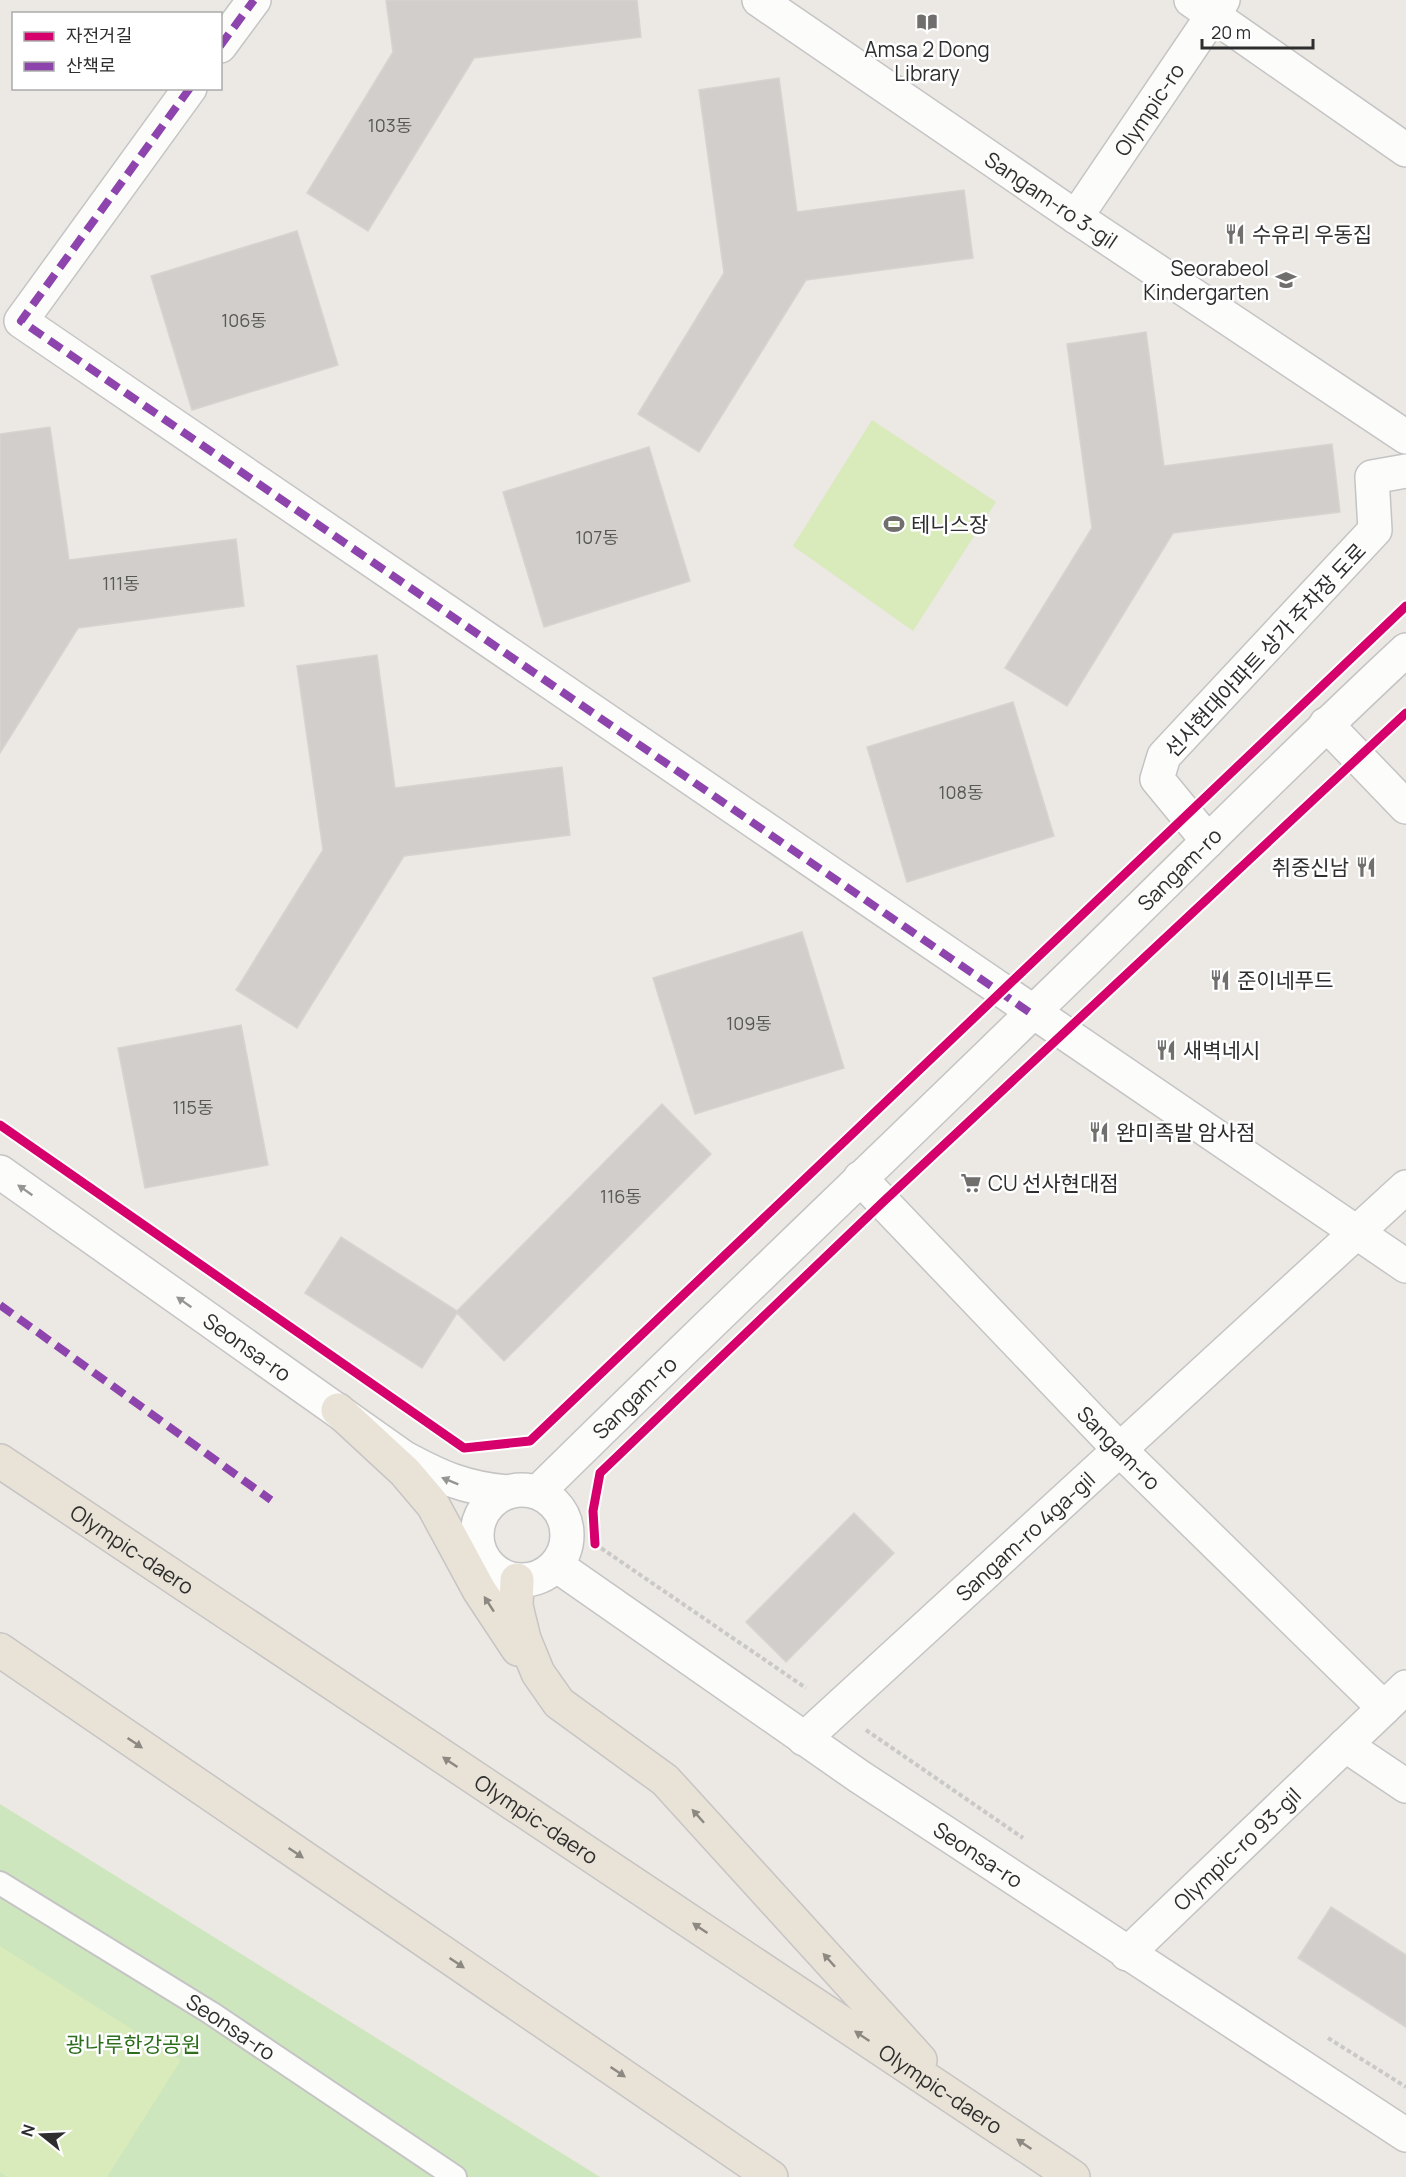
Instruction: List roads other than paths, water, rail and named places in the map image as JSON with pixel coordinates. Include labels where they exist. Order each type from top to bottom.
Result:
[{"type":"highway","points":[[338,1410],[405,1472],[433,1505],[479,1590],[528,1665],[559,1703],[665,1780],[953,2097]]},
{"type":"highway","name":"Olympic-daero","points":[[0,1461],[1073,2177]]},
{"type":"highway","points":[[517,1580],[516,1606],[524,1639],[538,1673],[559,1703]]},
{"type":"highway","points":[[0,1650],[771,2177]]},
{"type":"highway","points":[[0,1674],[91,1713]]},
{"type":"street","points":[[222,43],[254,0]]},
{"type":"street","name":"Sangam-ro 3-gil","points":[[759,0],[1076,217],[1406,437]]},
{"type":"street","points":[[1209,5],[1406,150]]},
{"type":"street","name":"Olympic-ro","points":[[1076,217],[1209,5]]},
{"type":"street","points":[[188,90],[10,313],[1032,1014],[1406,1266]]},
{"type":"street","name":"선사현대아파트 상가 주차장 도로","points":[[1208,841],[1157,779],[1164,756],[1375,530],[1372,477],[1406,471]]},
{"type":"street","name":"Sangam-ro","points":[[522,1492],[860,1178],[1032,1014],[1326,724],[1406,650]]},
{"type":"street","points":[[1326,724],[1406,807]]},
{"type":"street","name":"Seonsa-ro","points":[[0,1172],[403,1457],[439,1476],[476,1489],[522,1492]]},
{"type":"street","name":"Sangam-ro","points":[[860,1178],[1120,1450],[1395,1698]]},
{"type":"street","name":"Sangam-ro 4ga-gil","points":[[804,1739],[1406,1187]]},
{"type":"street","points":[[522,1492],[551,1500],[567,1524],[568,1539],[564,1553],[556,1565],[538,1577],[517,1580],[502,1576],[491,1568],[482,1556],[477,1542],[477,1526],[483,1512],[494,1500],[522,1492]]},
{"type":"street","name":"Seonsa-ro","points":[[556,1565],[804,1739],[1127,1954],[1406,2135]]},
{"type":"street","name":"Olympic-ro 93-gil","points":[[1127,1954],[1395,1698]]},
{"type":"street","points":[[1345,1745],[1406,1786]]},
{"type":"lane","name":"Seonsa-ro","points":[[0,1883],[211,2013],[455,2177]]},
{"type":"place","name":"Amsa 2 Dong Library","points":[[927,22]]},
{"type":"place","name":"수유리 우동집","points":[[1235,234]]},
{"type":"place","name":"Seorabeol Kindergarten","points":[[1286,280]]},
{"type":"place","name":"테니스장","points":[[894,524]]},
{"type":"place","name":"취중신남","points":[[1366,867]]},
{"type":"place","name":"준이네푸드","points":[[1220,980]]},
{"type":"place","name":"새벽네시","points":[[1166,1050]]},
{"type":"place","name":"완미족발 암사점","points":[[1099,1132]]},
{"type":"place","name":"CU 선사현대점","points":[[971,1183]]},
{"type":"park label","name":"광나루한강공원","points":[[133,2044]]}]
